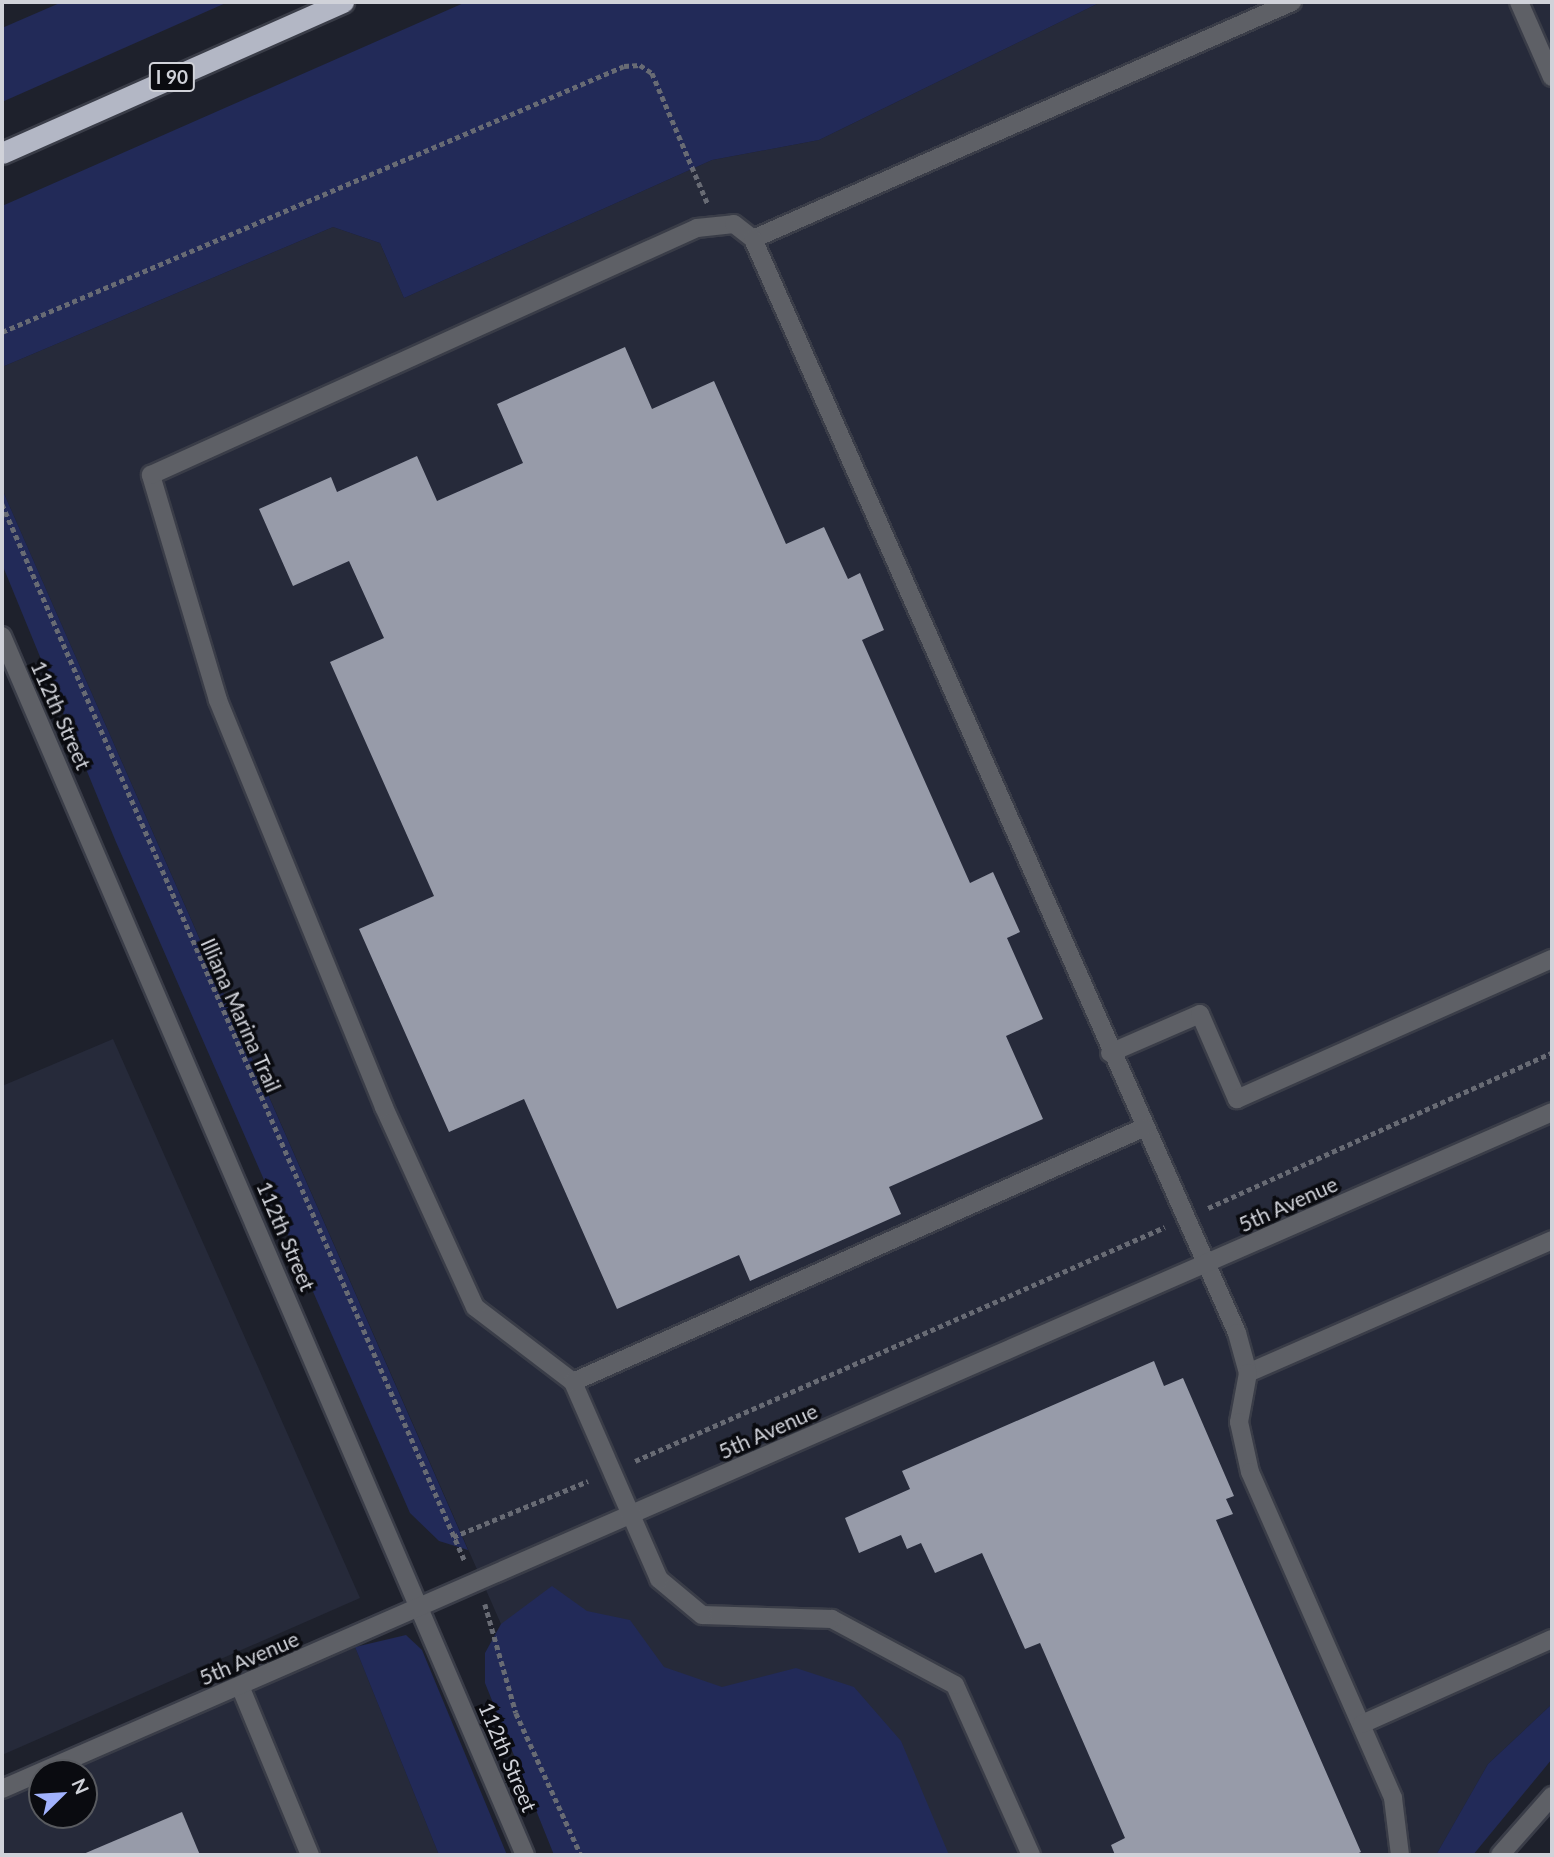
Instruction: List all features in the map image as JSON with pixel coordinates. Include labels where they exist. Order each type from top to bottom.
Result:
[{"type":"highway","name":"I 90","points":[[2,153],[343,2]]},
{"type":"street","points":[[753,239],[1292,2]]},
{"type":"street","points":[[1520,2],[1552,77]]},
{"type":"street","points":[[1031,1855],[955,1685],[832,1619],[702,1615],[659,1579],[573,1382],[475,1307],[384,1107],[218,701],[150,475],[697,228],[734,224],[753,239],[1204,1266],[1237,1333],[1248,1373],[1239,1422],[1250,1472],[1393,1798],[1400,1855]]},
{"type":"street","name":"112th Street","points":[[2,636],[525,1855]]},
{"type":"street","points":[[1111,1053],[1200,1014],[1237,1099],[1552,959]]},
{"type":"street","name":"5th Avenue","points":[[2,1790],[1552,1112]]},
{"type":"street","points":[[573,1382],[1143,1128]]},
{"type":"street","points":[[1248,1373],[1552,1240]]},
{"type":"street","points":[[1362,1724],[1552,1639]]},
{"type":"street","points":[[240,1686],[310,1855]]},
{"type":"street","points":[[1500,1855],[1552,1796]]},
{"type":"path","points":[[2,332],[624,66],[640,65],[652,73],[714,226]]},
{"type":"path","name":"Illiana Marina Trail","points":[[2,504],[458,1545]]},
{"type":"path","points":[[1212,1206],[1552,1053]]},
{"type":"path","points":[[640,1458],[1156,1231]]},
{"type":"path","points":[[453,1537],[591,1480]]},
{"type":"path","points":[[498,1631],[516,1713],[581,1855]]},
{"type":"shaded area","points":[[62,2],[228,2],[2,102],[2,28]]},
{"type":"shaded area","points":[[466,2],[1101,2],[819,140],[712,160],[404,298],[380,243],[333,227],[2,367],[2,206]]},
{"type":"shaded area","points":[[1101,2],[1552,2],[1552,1704],[1488,1764],[1436,1855],[593,1855],[501,1624],[2,489],[2,367],[333,227],[380,243],[404,298],[712,160],[819,140]]},
{"type":"shaded area","points":[[2,489],[468,1550],[439,1541],[410,1513],[116,842],[2,564]]},
{"type":"shaded area","points":[[113,1039],[360,1598],[2,1755],[2,1086]]},
{"type":"shaded area","points":[[552,1586],[587,1611],[630,1620],[664,1667],[722,1687],[796,1668],[854,1687],[901,1741],[949,1855],[554,1855],[485,1683],[485,1653],[501,1624]]},
{"type":"shaded area","points":[[406,1635],[422,1650],[507,1855],[439,1855],[355,1647]]},
{"type":"shaded area","points":[[355,1647],[439,1855],[2,1855],[2,1800],[28,1789],[28,1829],[98,1829],[97,1759]]},
{"type":"shaded area","points":[[1552,1704],[1552,1759],[1473,1855],[1436,1855],[1488,1764]]},
{"type":"building","points":[[625,347],[652,409],[714,381],[786,544],[824,527],[848,579],[860,573],[884,630],[862,640],[970,883],[993,872],[1020,932],[1007,938],[1043,1019],[1006,1036],[1043,1119],[889,1187],[901,1214],[750,1281],[739,1255],[617,1309],[524,1099],[449,1132],[359,929],[434,896],[330,662],[384,638],[349,561],[293,586],[259,509],[331,477],[337,492],[417,456],[437,501],[523,463],[497,404]]},
{"type":"building","points":[[1154,1361],[1164,1386],[1183,1378],[1234,1496],[1226,1499],[1233,1514],[1216,1520],[1361,1852],[1354,1855],[1115,1855],[1111,1845],[1125,1838],[1040,1643],[1025,1649],[982,1553],[935,1573],[921,1543],[907,1549],[901,1535],[859,1553],[845,1518],[910,1489],[902,1471]]},
{"type":"building","points":[[182,1812],[200,1855],[81,1855]]}]
